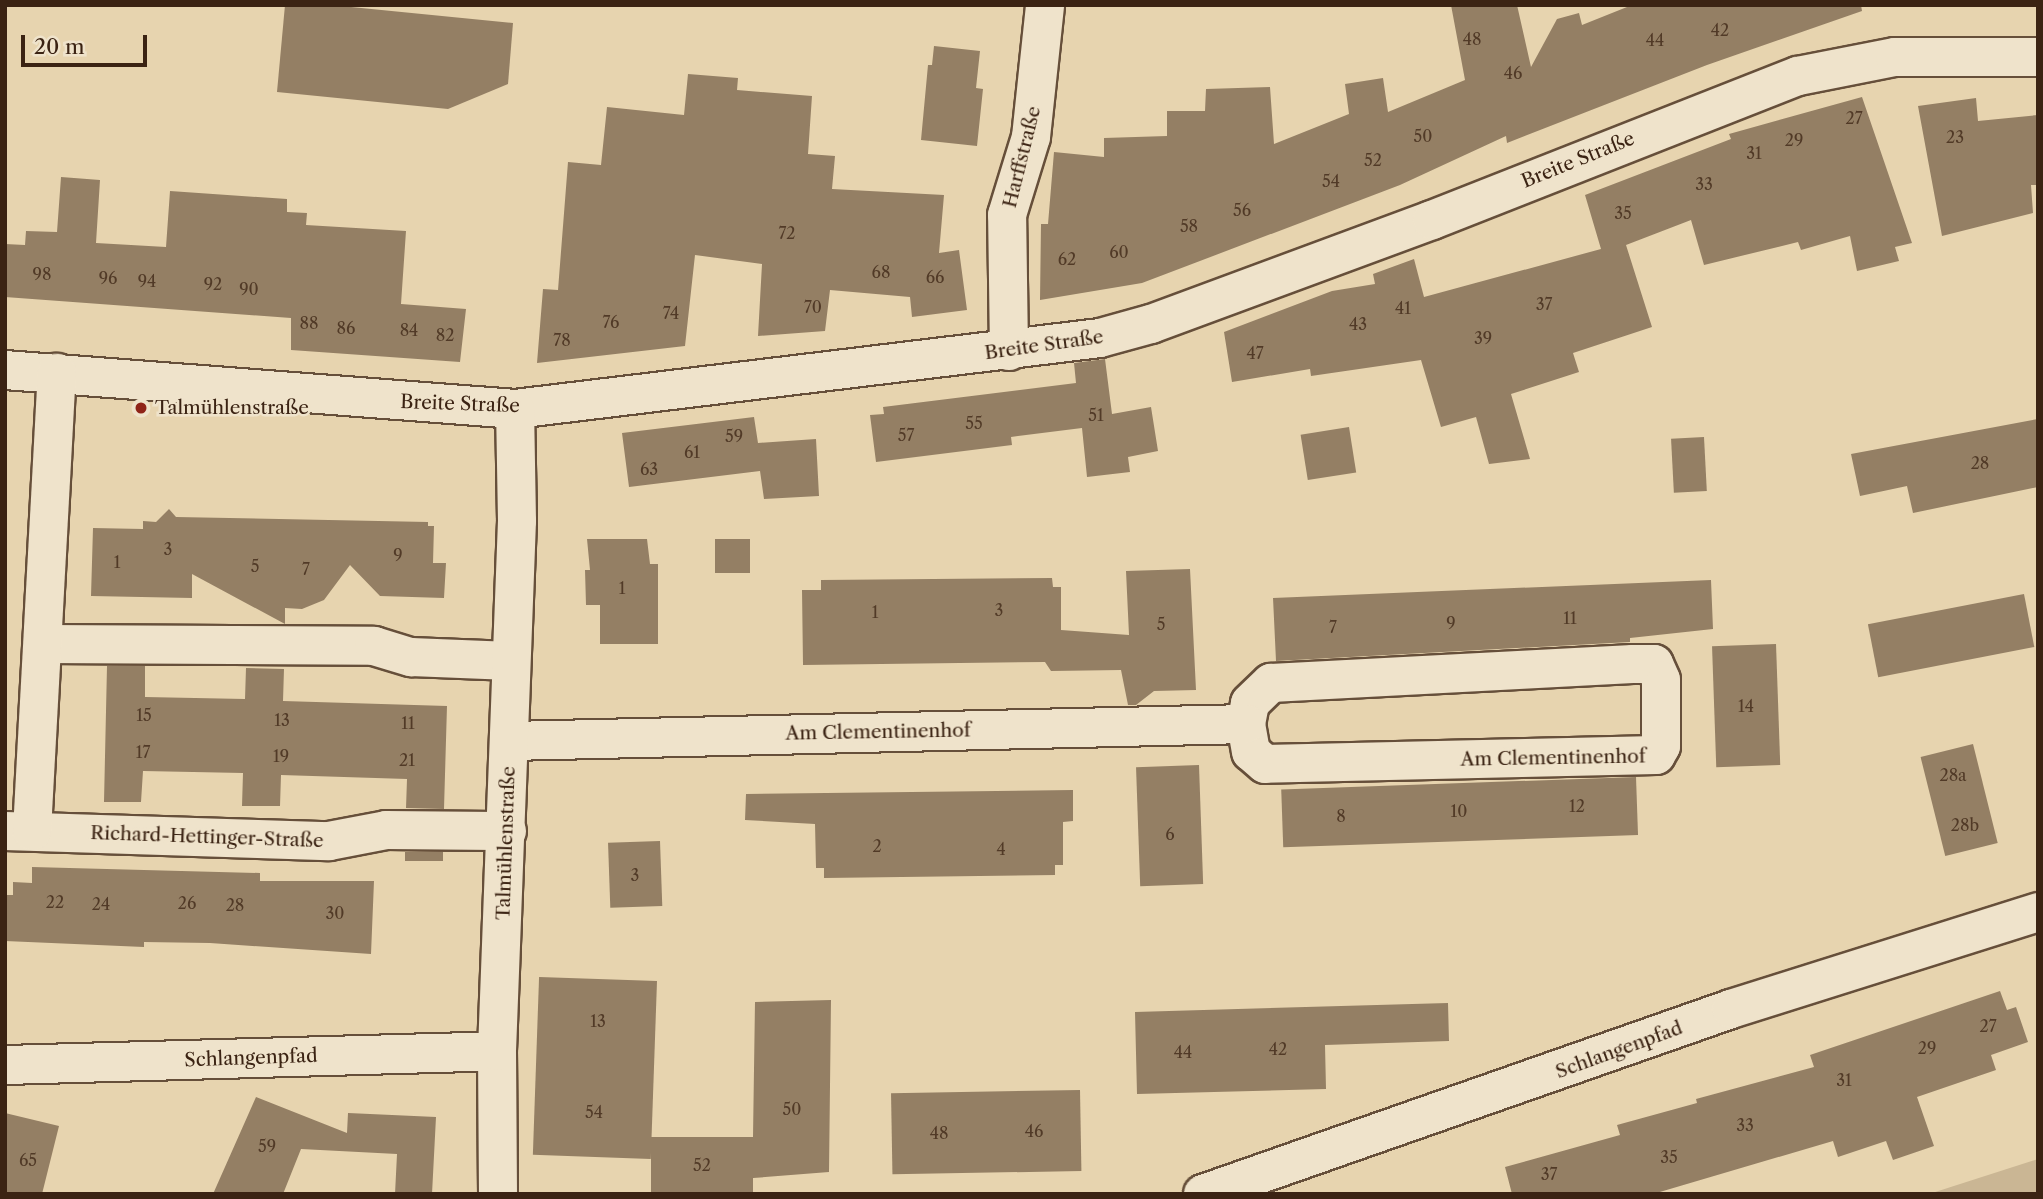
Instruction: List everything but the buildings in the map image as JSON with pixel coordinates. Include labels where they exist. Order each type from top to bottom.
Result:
[{"type":"street","name":"Harffstraße","points":[[1009,351],[1007,215],[1031,136],[1045,5]]},
{"type":"street","name":"Breite Straße","points":[[5,370],[515,409],[1100,338],[1152,324],[1798,76],[1895,57],[2038,57]]},
{"type":"street","name":"Richard-Hettinger-Straße","points":[[57,373],[45,643],[19,831],[329,841],[386,830],[507,831]]},
{"type":"street","name":"Talmühlenstraße","points":[[498,1194],[497,1051],[517,521],[515,409]]},
{"type":"street","points":[[45,643],[374,646],[411,657],[511,661]]},
{"type":"street","name":"Am Clementinenhof","points":[[1633,664],[1654,664],[1661,680],[1661,746],[1656,755],[1265,764],[1251,752],[1246,724],[1250,703],[1270,683],[1633,664]]},
{"type":"street","name":"Am Clementinenhof","points":[[510,741],[1246,724]]},
{"type":"street","name":"Schlangenpfad","points":[[1203,1194],[1731,1009],[2038,912]]},
{"type":"street","name":"Schlangenpfad","points":[[5,1065],[497,1051]]},
{"type":"shaded area","points":[[2038,1159],[2038,1194],[1929,1194]]},
{"type":"place","name":"Talmühlenstraße","points":[[141,408]]}]
